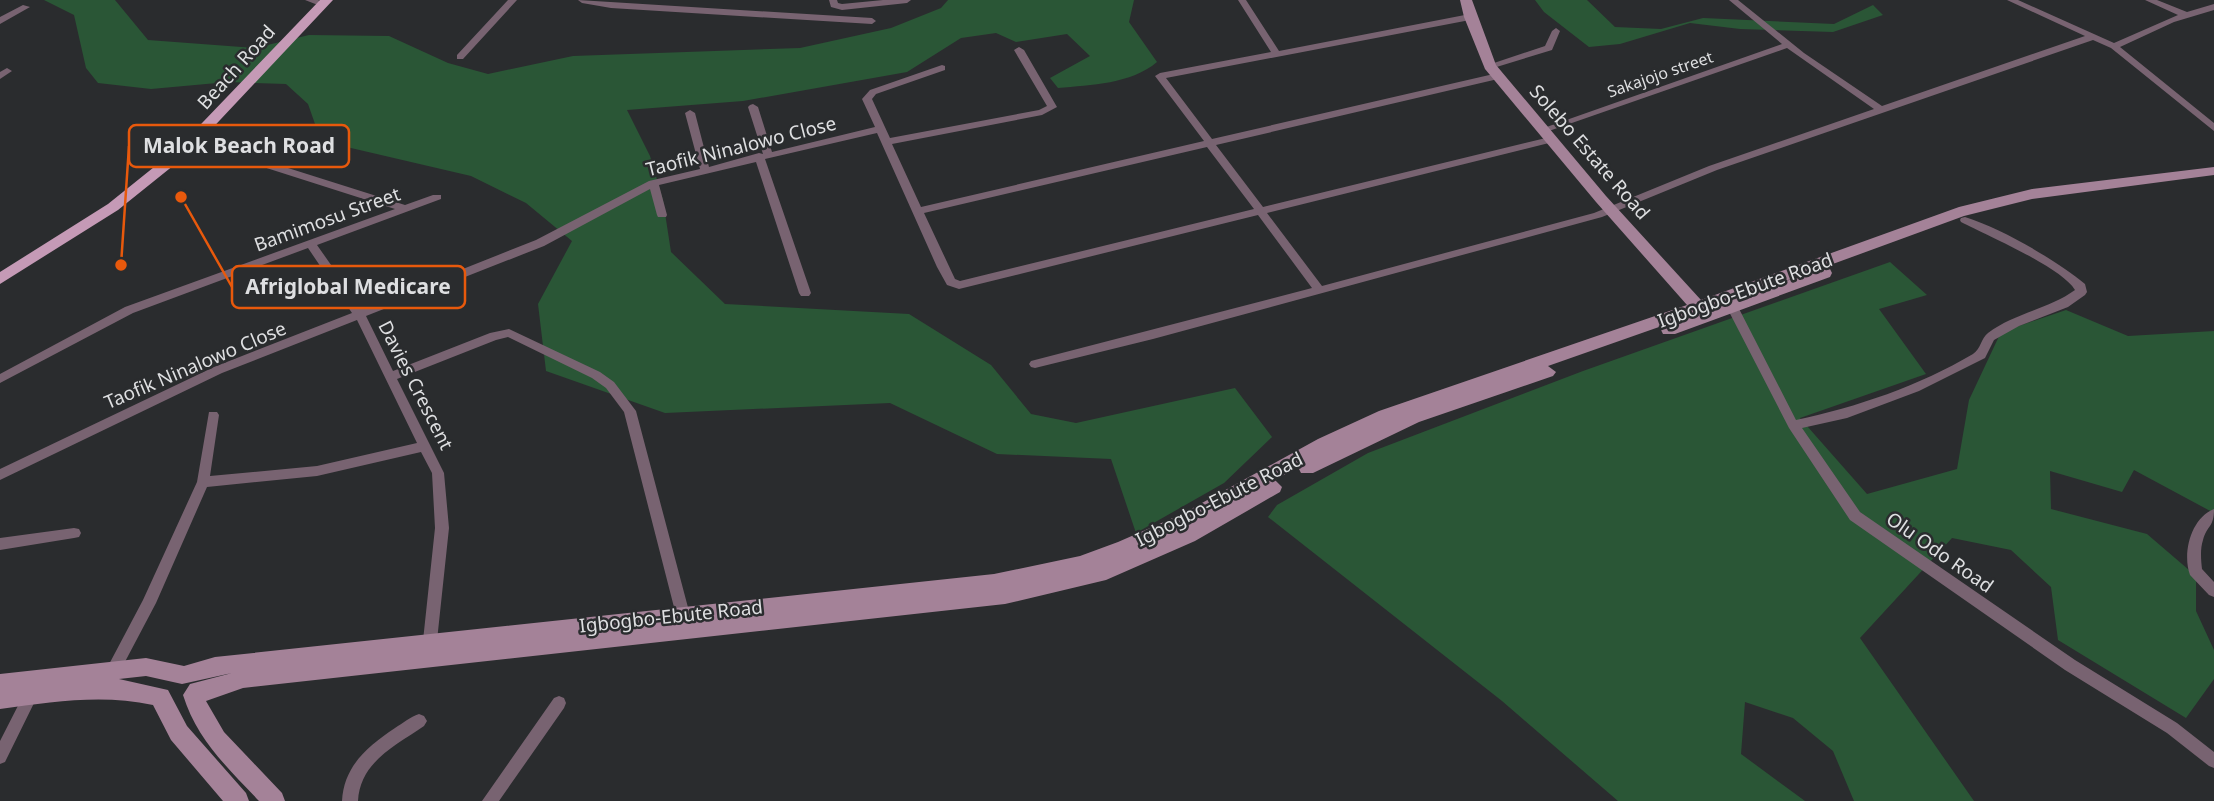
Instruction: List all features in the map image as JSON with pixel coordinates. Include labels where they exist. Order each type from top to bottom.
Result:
[{"type":"main road","name":"Solebo Estate Road","points":[[1466,0],[1469,18],[1494,71],[1546,135],[1702,311]]},
{"type":"main road","name":"Beach Road","points":[[0,279],[113,207],[192,141],[320,1]]},
{"type":"main road","name":"Igbogbo-Ebute Road","points":[[1730,301],[1959,212],[2004,200],[2214,171]]},
{"type":"main road","name":"Igbogbo-Ebute Road","points":[[428,651],[959,601],[1004,595],[1099,574],[1188,535],[1325,458],[1413,417],[1730,301],[1965,220],[2035,203],[2214,180]]},
{"type":"main road","name":"Igbogbo-Ebute Road","points":[[162,701],[182,704],[191,684],[210,691],[243,679],[428,651],[683,615],[994,582],[1080,564],[1125,548],[1189,519],[1324,444],[1385,416],[1702,311]]},
{"type":"main road","points":[[0,682],[146,667],[191,684],[202,719],[212,735],[274,801]]},
{"type":"main road","points":[[0,699],[93,688],[123,689],[162,701],[179,733],[238,801]]},
{"type":"street","points":[[460,57],[513,0]]},
{"type":"street","points":[[833,0],[834,5],[842,7],[907,0]]},
{"type":"street","points":[[1242,0],[1276,53]]},
{"type":"street","points":[[1733,0],[1788,45],[1881,110]]},
{"type":"street","points":[[2011,0],[2114,46],[2214,128]]},
{"type":"street","points":[[2149,0],[2186,15]]},
{"type":"street","points":[[584,1],[872,21]]},
{"type":"street","points":[[0,21],[26,7]]},
{"type":"street","points":[[2114,46],[2186,15],[2213,8]]},
{"type":"street","points":[[1319,290],[1160,76],[1469,18]]},
{"type":"street","points":[[918,211],[1209,144],[1494,71],[1549,48],[1556,31]]},
{"type":"street","points":[[1035,363],[1153,335],[1611,210],[1713,168],[2092,37]]},
{"type":"street","name":"Sakajojo street","points":[[942,68],[868,95],[880,130],[943,267],[951,282],[959,285],[1258,211],[1546,135],[1788,45]]},
{"type":"street","points":[[886,142],[1042,112],[1052,107],[1019,50]]},
{"type":"street","points":[[753,107],[763,155],[805,293]]},
{"type":"street","points":[[690,113],[705,170]]},
{"type":"street","name":"Taofik Ninalowo Close","points":[[0,475],[174,389],[540,243],[653,183],[763,155],[880,130]]},
{"type":"street","points":[[192,141],[407,209]]},
{"type":"street","points":[[653,183],[662,215]]},
{"type":"street","name":"Bamimosu Street","points":[[0,379],[130,310],[438,197]]},
{"type":"street","points":[[1793,425],[1843,415],[1915,388],[1981,355],[1990,337],[2015,323],[2064,304],[2081,292],[2081,288],[2072,280],[2048,265],[1965,220]]},
{"type":"street","name":"Davies Crescent","points":[[311,244],[359,315],[392,376],[438,473],[442,528],[428,651]]},
{"type":"street","name":"Olu Odo Road","points":[[1730,301],[1793,425],[1855,516],[2059,657],[2172,728],[2214,761]]},
{"type":"street","points":[[392,376],[494,336],[509,333],[610,385],[631,411],[683,615]]},
{"type":"street","points":[[113,670],[149,603],[179,530],[203,482],[213,415]]},
{"type":"street","points":[[203,482],[317,471],[426,446]]},
{"type":"street","points":[[2214,514],[2199,529],[2193,542],[2195,572],[2214,591]]},
{"type":"street","points":[[0,544],[74,533]]},
{"type":"street","points":[[0,757],[30,696]]},
{"type":"street","points":[[490,801],[559,703]]},
{"type":"street","points":[[350,801],[349,785],[355,772],[378,750],[419,721]]},
{"type":"green space","points":[[44,0],[115,0],[148,40],[255,48],[309,35],[389,36],[448,63],[488,74],[573,56],[800,48],[891,28],[941,8],[948,0],[1134,0],[1129,22],[1157,62],[1135,75],[1110,82],[1058,88],[1050,78],[1090,56],[1067,34],[1016,42],[996,33],[961,38],[907,72],[743,101],[627,110],[650,156],[663,200],[671,252],[725,304],[909,314],[991,365],[1031,414],[1076,423],[1235,388],[1272,437],[1224,483],[1136,533],[1111,459],[997,454],[890,403],[665,413],[546,371],[538,304],[572,241],[526,203],[471,176],[321,141],[308,104],[286,84],[228,82],[151,89],[98,83],[86,68],[74,15]]},
{"type":"green space","points":[[1535,0],[1587,0],[1615,27],[1661,29],[1703,18],[1834,24],[1873,5],[1883,15],[1833,32],[1740,29],[1690,23],[1620,44],[1589,47],[1544,12]]},
{"type":"green space","points":[[1890,262],[1927,295],[1879,309],[1926,374],[1800,418],[1867,494],[1957,469],[1969,400],[2001,332],[2066,310],[2128,336],[2214,331],[2214,513],[2134,470],[2122,492],[2050,471],[2051,509],[2147,534],[2196,576],[2196,611],[2214,650],[2214,679],[2186,718],[2058,640],[2051,587],[2011,550],[1952,538],[1860,638],[1974,801],[1854,801],[1833,751],[1793,718],[1745,702],[1741,754],[1805,801],[1618,801],[1502,701],[1268,517],[1277,505],[1368,453],[1583,371]]},
{"type":"place","name":"Afriglobal Medicare","points":[[181,197]]},
{"type":"place","name":"Malok Beach Road","points":[[121,265]]}]
